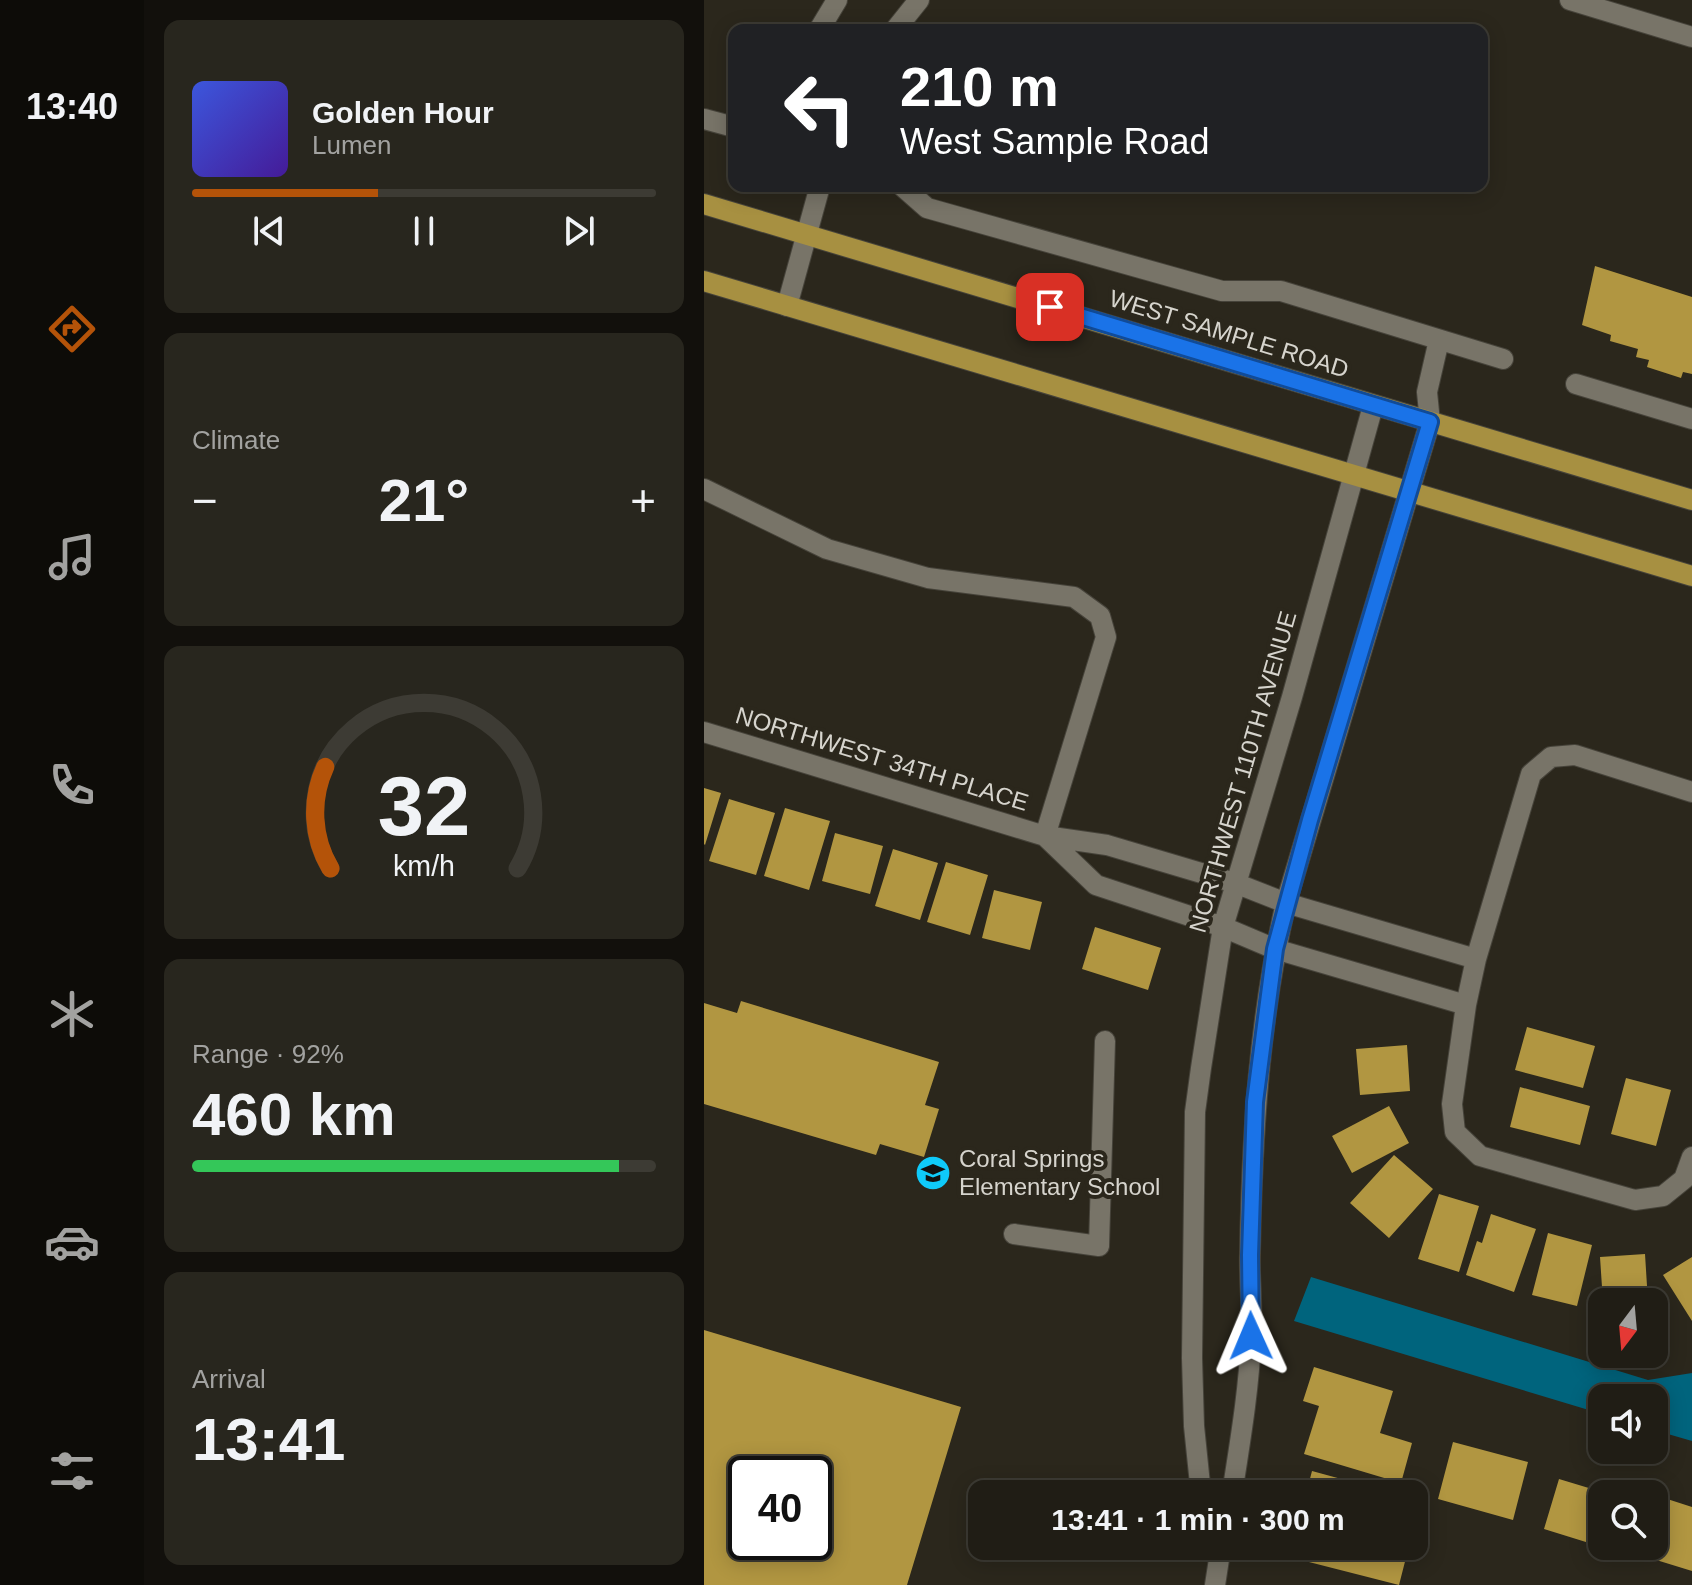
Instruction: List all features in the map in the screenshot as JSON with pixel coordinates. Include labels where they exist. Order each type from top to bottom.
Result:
[{"type":"main road","name":"WEST SAMPLE ROAD","points":[[704,204],[1691,500]]},
{"type":"main road","points":[[704,281],[1692,576]]},
{"type":"street","points":[[823,24],[837,0]]},
{"type":"street","points":[[1570,0],[1692,37]]},
{"type":"street","points":[[899,24],[915,2]]},
{"type":"street","points":[[704,119],[728,125]]},
{"type":"street","points":[[787,306],[818,192]]},
{"type":"street","points":[[909,192],[927,208],[1222,291],[1281,291],[1503,359]]},
{"type":"street","points":[[1234,1480],[1251,1336],[1255,1102],[1275,949],[1286,903],[1411,493],[1430,422],[1427,392],[1439,340]]},
{"type":"street","points":[[1576,384],[1692,419]]},
{"type":"street","name":"NORTHWEST 110TH AVENUE","points":[[1200,1480],[1192,1358],[1195,1112],[1223,927],[1292,697],[1373,406]]},
{"type":"street","points":[[704,489],[827,549],[928,578],[1074,597],[1100,616],[1106,637],[1045,836]]},
{"type":"street","name":"NORTHWEST 34TH PLACE","points":[[704,732],[1045,836],[1107,845],[1235,883],[1286,903],[1476,959]]},
{"type":"street","points":[[1692,792],[1575,755],[1551,757],[1531,774],[1476,959],[1452,1104],[1455,1132],[1480,1156],[1635,1200],[1663,1196],[1684,1179],[1692,1157]]},
{"type":"street","name":"NORTHWEST 34TH PLACE","points":[[1045,836],[1096,885],[1223,927],[1275,949],[1466,1005]]},
{"type":"street","points":[[1014,1234],[1099,1246],[1105,1041]]},
{"type":"water","points":[[1311,1277],[1588,1362],[1588,1368],[1609,1368],[1648,1380],[1692,1373],[1692,1441],[1668,1434],[1668,1384],[1588,1384],[1588,1410],[1294,1321]]},
{"type":"building","points":[[1595,266],[1692,297],[1692,374],[1683,372],[1681,378],[1647,367],[1649,360],[1636,357],[1638,349],[1610,341],[1611,335],[1582,325]]},
{"type":"building","points":[[704,788],[721,793],[705,845],[704,844]]},
{"type":"building","points":[[729,799],[775,813],[756,875],[709,861]]},
{"type":"building","points":[[785,808],[830,821],[809,890],[764,876]]},
{"type":"building","points":[[835,833],[883,846],[870,894],[822,881]]},
{"type":"building","points":[[893,849],[938,863],[920,920],[875,906]]},
{"type":"building","points":[[946,862],[988,875],[970,935],[927,922]]},
{"type":"building","points":[[994,890],[1042,902],[1030,950],[982,938]]},
{"type":"building","points":[[1095,927],[1161,948],[1148,990],[1082,969]]},
{"type":"building","points":[[741,1001],[939,1062],[925,1105],[939,1109],[924,1157],[880,1144],[876,1155],[704,1104],[704,1003],[737,1013]]},
{"type":"building","points":[[1527,1027],[1595,1046],[1583,1088],[1515,1070]]},
{"type":"building","points":[[1407,1045],[1410,1091],[1360,1095],[1356,1049]]},
{"type":"building","points":[[1626,1078],[1671,1090],[1656,1146],[1611,1134]]},
{"type":"building","points":[[1520,1087],[1590,1106],[1580,1145],[1510,1127]]},
{"type":"building","points":[[1389,1106],[1409,1143],[1352,1173],[1332,1136]]},
{"type":"building","points":[[1394,1155],[1433,1189],[1389,1238],[1350,1203]]},
{"type":"building","points":[[1439,1194],[1479,1206],[1459,1272],[1418,1259]]},
{"type":"building","points":[[1491,1214],[1536,1229],[1514,1292],[1466,1275],[1477,1241],[1482,1243]]},
{"type":"building","points":[[1548,1233],[1592,1245],[1577,1306],[1532,1295]]},
{"type":"building","points":[[1645,1254],[1647,1288],[1602,1288],[1600,1257]]},
{"type":"building","points":[[1692,1257],[1692,1321],[1663,1275]]},
{"type":"building","points":[[704,1330],[961,1407],[907,1585],[704,1585]]},
{"type":"building","points":[[1314,1367],[1393,1391],[1380,1433],[1412,1443],[1402,1480],[1391,1480],[1304,1454],[1319,1406],[1303,1401]]},
{"type":"building","points":[[1453,1442],[1528,1462],[1513,1520],[1438,1499]]},
{"type":"building","points":[[1312,1471],[1345,1480],[1310,1480]]},
{"type":"building","points":[[1559,1479],[1588,1488],[1588,1543],[1544,1529]]},
{"type":"building","points":[[1668,1499],[1692,1507],[1692,1571],[1656,1560],[1668,1560]]},
{"type":"building","points":[[1305,1560],[1405,1560],[1399,1585]]},
{"type":"place","name":"Coral Springs Elementary School","points":[[933,1173]]},
{"type":"route","points":[[1050,307],[1430,422],[1310,820],[1275,949],[1255,1102],[1251,1336]]}]
